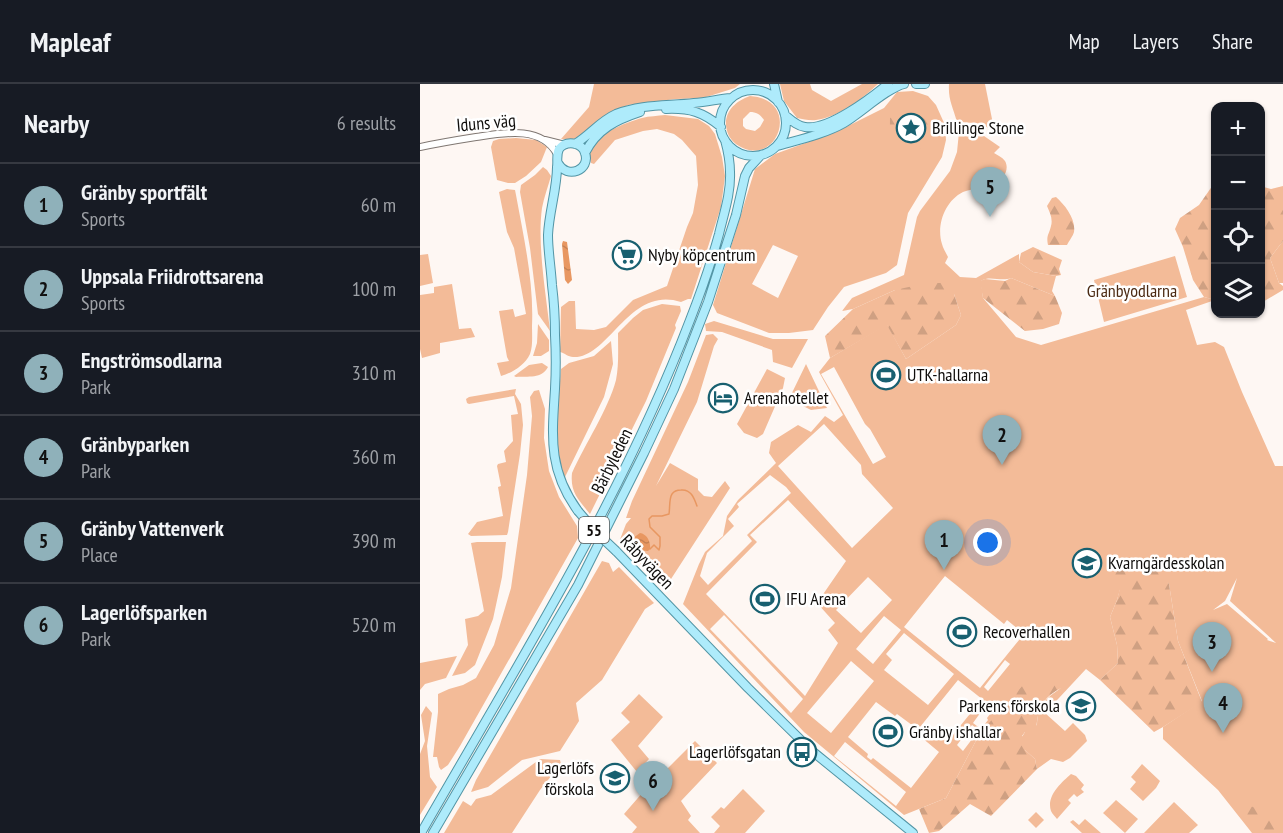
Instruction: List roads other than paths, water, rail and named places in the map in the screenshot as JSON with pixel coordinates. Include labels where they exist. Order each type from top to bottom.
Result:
[{"type":"main road","points":[[575,144],[603,122],[628,110],[731,98],[751,84]]},
{"type":"main road","points":[[774,84],[778,102],[785,115],[793,122],[807,127],[824,125],[860,105],[888,84]]},
{"type":"main road","points":[[731,98],[722,111],[720,127],[725,140],[732,148],[750,156],[761,155],[776,147],[834,128],[894,88],[904,84]]},
{"type":"main road","points":[[916,84],[926,84]]},
{"type":"main road","points":[[744,91],[763,92],[778,102]]},
{"type":"main road","points":[[585,153],[591,141],[601,130],[639,112],[669,109],[691,111],[700,113],[720,127]]},
{"type":"main road","points":[[776,147],[784,132],[785,115]]},
{"type":"main road","name":"Bärbyleden","points":[[422,833],[568,580],[635,449],[659,395],[699,296],[726,209],[730,189],[730,171],[725,140]]},
{"type":"main road","points":[[555,186],[569,172],[579,170],[584,166],[586,161],[583,148],[575,144],[565,145],[559,150],[557,158],[560,167],[569,172]]},
{"type":"main road","name":"Bärbyleden","points":[[433,833],[578,585],[644,453],[677,381],[708,302],[749,168],[761,155]]},
{"type":"main road","name":"Råbyvägen","points":[[557,158],[548,238],[555,336],[552,436],[556,465],[564,490],[578,512],[812,751],[914,833]]},
{"type":"street","name":"Iduns väg","points":[[420,147],[509,132],[533,135],[544,140],[552,146],[557,158]]},
{"type":"street","points":[[544,140],[565,145]]},
{"type":"water","points":[[563,241],[567,242],[572,280],[568,284],[565,280]]},
{"type":"water","points":[[640,533],[645,535],[649,541],[648,551],[637,550],[632,545],[633,538]]},
{"type":"waterway","points":[[650,549],[654,545],[659,550],[660,537],[650,527],[649,519],[652,516],[669,514],[670,498],[674,492],[687,491],[692,495],[697,506]]},
{"type":"place","name":"Brillinge Stone","points":[[911,128]]},
{"type":"place","name":"Gränby Vattenverk","points":[[990,217]]},
{"type":"place","name":"Nyby köpcentrum","points":[[627,255]]},
{"type":"place","name":"UTK-hallarna","points":[[886,375]]},
{"type":"place","name":"Arenahotellet","points":[[723,398]]},
{"type":"place","name":"Uppsala Friidrottsarena","points":[[1002,465]]},
{"type":"place","name":"Kvarngärdesskolan","points":[[1087,563]]},
{"type":"place","name":"Gränby sportfält","points":[[944,570]]},
{"type":"place","name":"IFU Arena","points":[[765,599]]},
{"type":"place","name":"Recoverhallen","points":[[962,632]]},
{"type":"place","name":"Engströmsodlarna","points":[[1212,672]]},
{"type":"place","name":"Parkens förskola","points":[[1081,706]]},
{"type":"place","name":"Gränby ishallar","points":[[888,732]]},
{"type":"place","name":"Gränbyparken","points":[[1223,733]]},
{"type":"place","name":"Lagerlöfsgatan","points":[[802,752]]},
{"type":"place","name":"Lagerlöfs förskola","points":[[615,778]]},
{"type":"place","name":"Lagerlöfsparken","points":[[653,811]]},
{"type":"park label","name":"Gränbyodlarna","points":[[1132,291]]}]
